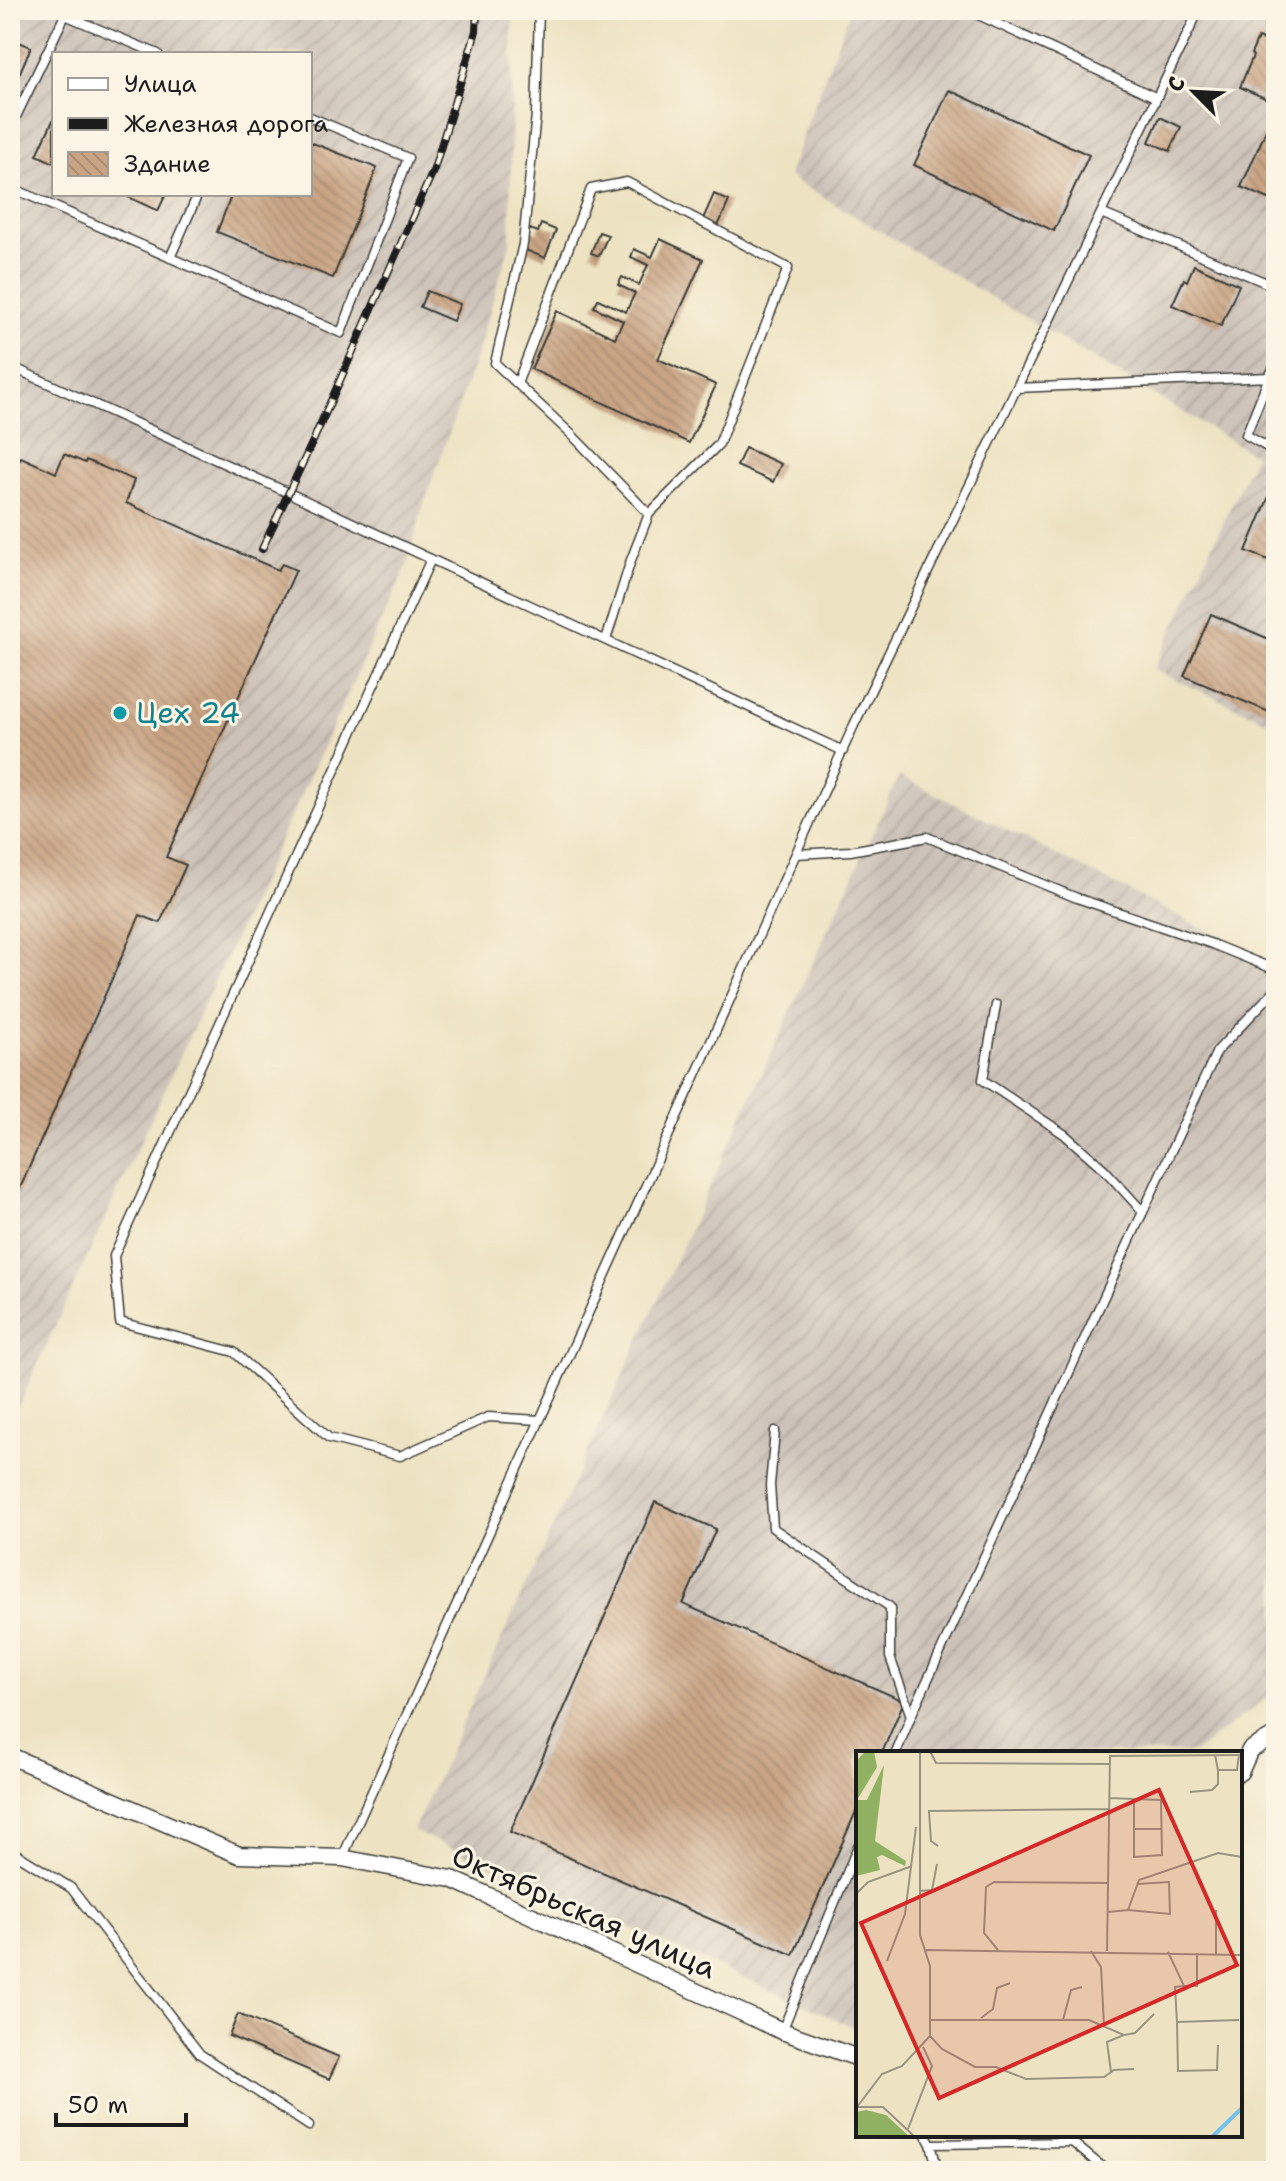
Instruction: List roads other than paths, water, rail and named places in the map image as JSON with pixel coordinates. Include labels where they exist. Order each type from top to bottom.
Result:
[{"type":"street","points":[[1242,1768],[1250,1750],[1276,1735]]},
{"type":"street","name":"Октябрьская улица","points":[[10,1756],[239,1855],[342,1858],[452,1879],[782,2031],[856,2057]]},
{"type":"lane","points":[[539,10],[536,114],[523,244],[495,363],[572,435],[649,514]]},
{"type":"lane","points":[[968,10],[1157,98]]},
{"type":"lane","points":[[342,1858],[843,751],[1199,10]]},
{"type":"lane","points":[[10,129],[65,15],[153,52]]},
{"type":"lane","points":[[10,187],[341,333],[408,158],[312,118]]},
{"type":"lane","points":[[517,384],[591,189],[627,182],[788,268],[719,444],[649,514],[606,640]]},
{"type":"lane","points":[[170,258],[197,196]]},
{"type":"lane","points":[[1101,213],[1276,287]]},
{"type":"lane","points":[[1276,363],[1246,435],[1276,452]]},
{"type":"lane","points":[[10,366],[843,751]]},
{"type":"lane","points":[[1017,388],[1269,377]]},
{"type":"lane","points":[[431,559],[114,1256],[120,1322],[234,1352],[329,1438],[400,1456],[488,1417],[540,1420]]},
{"type":"lane","points":[[796,854],[850,851],[927,837],[1077,898],[1212,944],[1276,970]]},
{"type":"lane","points":[[897,1751],[1217,1051],[1276,989]]},
{"type":"lane","points":[[996,1005],[983,1080],[1064,1134],[1104,1169],[1143,1212]]},
{"type":"lane","points":[[775,1431],[770,1485],[773,1528],[890,1607],[890,1657],[911,1716]]},
{"type":"lane","points":[[10,1850],[71,1888],[200,2054],[309,2126]]},
{"type":"lane","points":[[782,2031],[856,1851]]},
{"type":"lane","points":[[927,2137],[938,2171]]},
{"type":"lane","points":[[931,2144],[1072,2142],[1107,2171]]},
{"type":"railway","points":[[262,549],[434,169],[476,31],[477,10]]},
{"type":"place","name":"Цех 24","points":[[120,713]]}]
